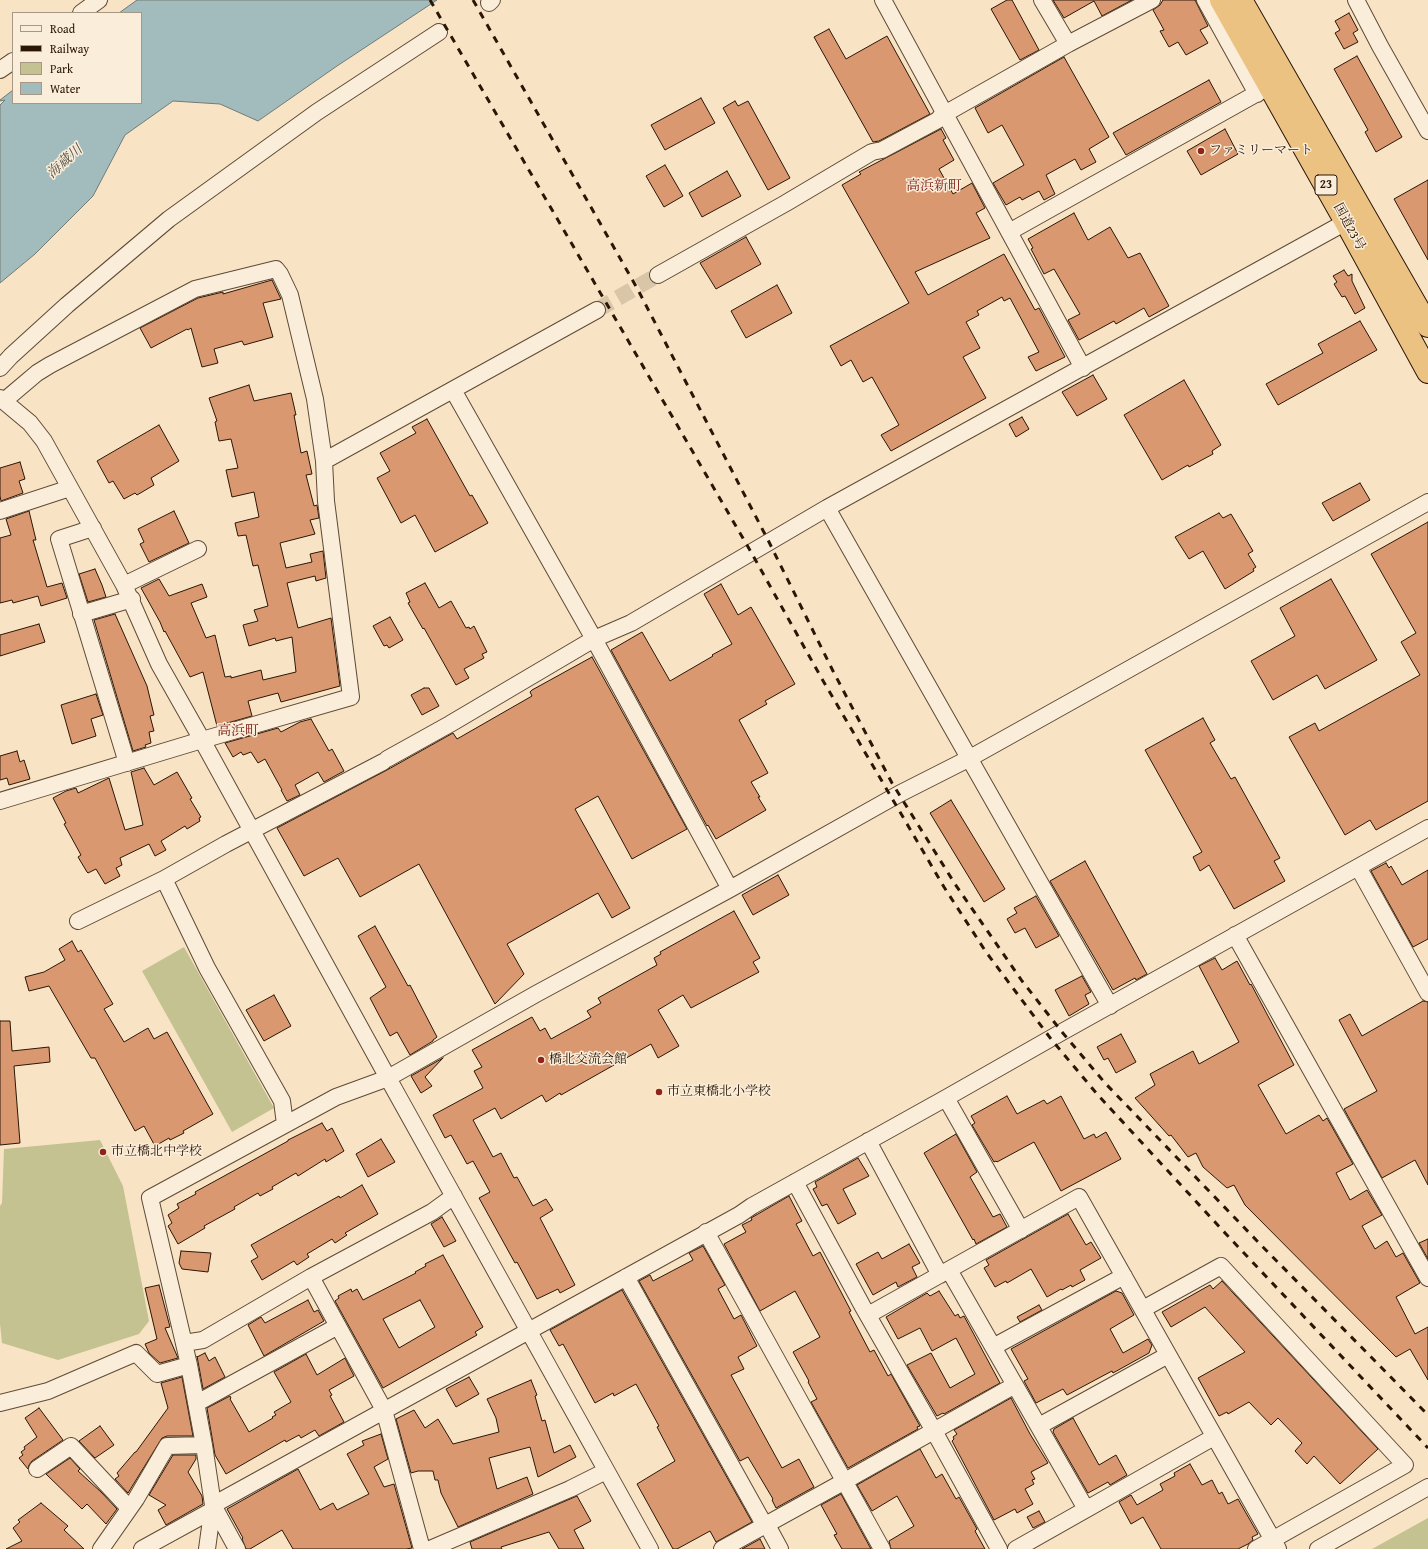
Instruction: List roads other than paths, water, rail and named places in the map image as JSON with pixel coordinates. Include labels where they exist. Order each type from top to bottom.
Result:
[{"type":"highway","name":"国道23号","points":[[1221,0],[1264,90],[1346,222],[1428,372]]},
{"type":"highway","name":"国道23号","points":[[1241,0],[1428,326]]},
{"type":"street","points":[[82,12],[99,0]]},
{"type":"street","points":[[883,0],[1083,368]]},
{"type":"street","points":[[1042,0],[1068,44]]},
{"type":"street","points":[[658,275],[786,204],[872,152],[882,150],[938,120],[944,114],[1068,44],[1152,0]]},
{"type":"street","points":[[1009,232],[1264,90],[1205,0]]},
{"type":"street","points":[[1356,0],[1376,39],[1428,131]]},
{"type":"street","points":[[0,368],[11,356],[67,305],[169,219],[318,112],[439,32]]},
{"type":"street","points":[[0,70],[12,62]]},
{"type":"street","points":[[78,921],[164,879],[251,831],[385,761],[594,639],[630,623],[827,508],[1346,222]]},
{"type":"street","points":[[0,801],[127,762],[202,740],[351,697],[326,501],[324,461],[315,399],[290,295],[276,269],[195,289],[50,365],[2,400],[30,423],[44,441],[128,592],[159,664],[202,740],[251,831],[650,1549]]},
{"type":"street","points":[[324,461],[597,310]]},
{"type":"street","points":[[453,390],[594,639],[730,889]]},
{"type":"street","points":[[0,511],[70,488]]},
{"type":"street","points":[[207,1549],[213,1508],[204,1445],[189,1365],[150,1198],[336,1097],[388,1078],[536,994],[730,889],[899,794],[970,758],[1428,502]]},
{"type":"street","points":[[827,508],[1110,1006]]},
{"type":"street","points":[[93,528],[59,539],[127,762]]},
{"type":"street","points":[[81,614],[128,592],[198,549]]},
{"type":"street","points":[[142,1549],[384,1410],[740,1214],[1428,828]]},
{"type":"street","points":[[1358,867],[1428,993]]},
{"type":"street","points":[[164,879],[207,968],[282,1100],[285,1124]]},
{"type":"street","points":[[1235,935],[1428,1278]]},
{"type":"street","points":[[946,1098],[1021,1230]]},
{"type":"street","points":[[868,1141],[945,1272],[993,1347],[1086,1509]]},
{"type":"street","points":[[795,1182],[999,1549]]},
{"type":"street","points":[[184,1343],[203,1340],[311,1277],[432,1212],[454,1196]]},
{"type":"street","points":[[868,1315],[1079,1197],[1276,1544]]},
{"type":"street","points":[[706,1232],[882,1549]]},
{"type":"street","points":[[1143,1309],[1221,1266],[1405,1465],[1276,1544],[1256,1549]]},
{"type":"street","points":[[993,1347],[1124,1276]]},
{"type":"street","points":[[311,1277],[384,1410],[422,1549]]},
{"type":"street","points":[[626,1277],[780,1549]]},
{"type":"street","points":[[197,1403],[338,1326]]},
{"type":"street","points":[[0,1403],[48,1391],[136,1353],[157,1374],[189,1365]]},
{"type":"street","points":[[1039,1426],[1168,1355]]},
{"type":"street","points":[[722,1549],[747,1543],[766,1525],[1015,1385]]},
{"type":"street","points":[[1016,1549],[1214,1437]]},
{"type":"street","points":[[101,1549],[129,1508],[167,1446],[204,1445]]},
{"type":"street","points":[[37,1469],[71,1446],[129,1508]]},
{"type":"street","points":[[430,1549],[570,1489],[606,1470]]},
{"type":"street","points":[[1318,1549],[1427,1490]]},
{"type":"street","points":[[213,1508],[237,1549]]},
{"type":"water","name":"海蔵川","points":[[137,0],[437,0],[337,66],[258,121],[220,104],[173,101],[125,135],[93,196],[35,254],[0,283],[0,105],[5,100],[0,100],[12,91],[12,104],[142,104],[142,12],[120,12]]},
{"type":"tunnel","points":[[597,310],[658,275]]},
{"type":"railway","points":[[430,0],[751,552],[822,679],[944,887],[986,952],[1051,1039],[1097,1094],[1226,1234],[1428,1448]]},
{"type":"railway","points":[[473,0],[637,288],[892,783],[955,884],[1022,981],[1105,1083],[1428,1415]]},
{"type":"place","name":"ファミリーマート","points":[[1201,151]]},
{"type":"place","name":"橋北交流会館","points":[[541,1060]]},
{"type":"place","name":"市立東橋北小学校","points":[[659,1092]]},
{"type":"place","name":"市立橋北中学校","points":[[103,1152]]},
{"type":"district","name":"高浜新町","points":[[934,186]]},
{"type":"district","name":"高浜町","points":[[238,731]]}]
